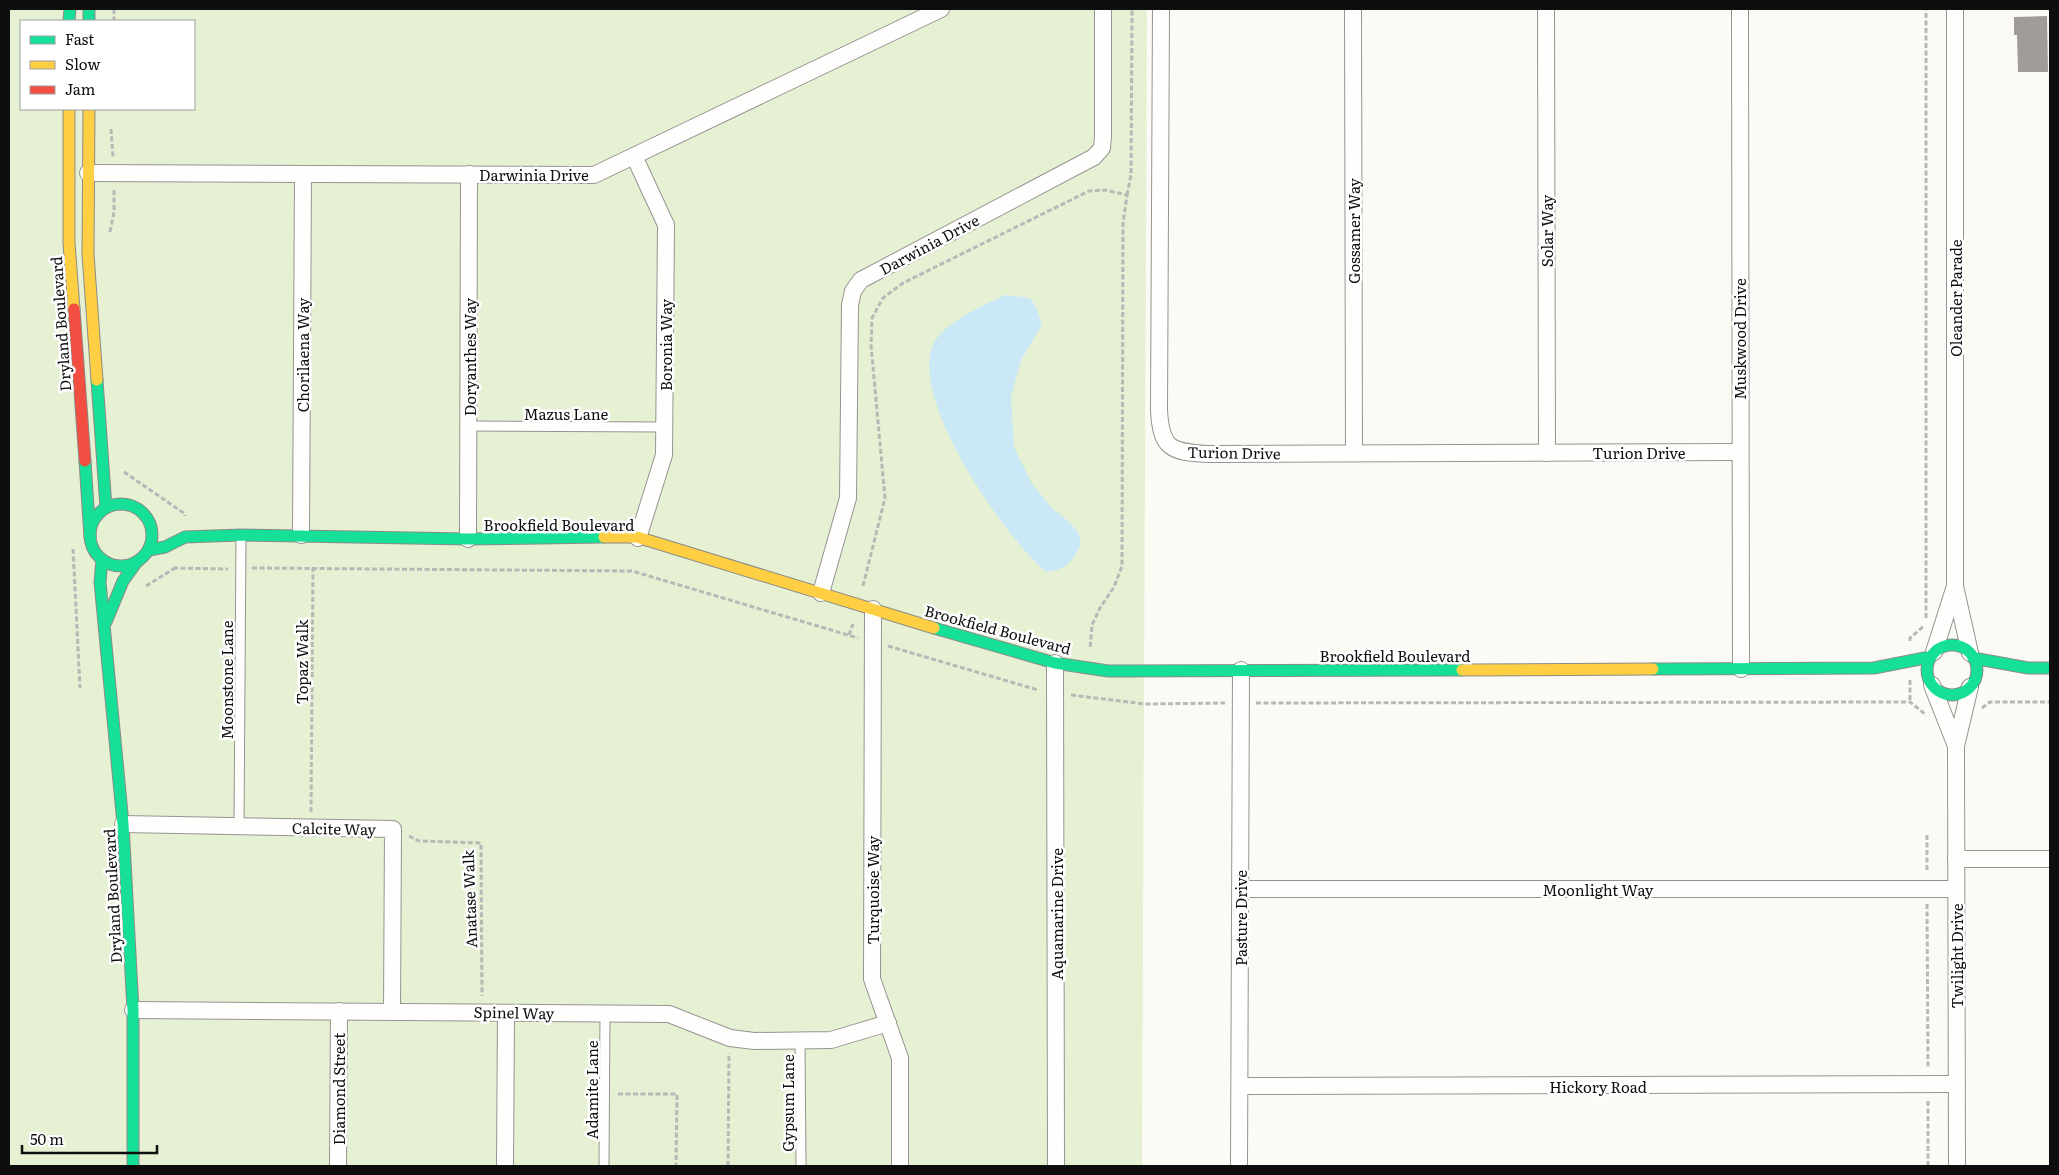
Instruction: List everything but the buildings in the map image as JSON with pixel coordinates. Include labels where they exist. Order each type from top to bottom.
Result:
[{"type":"street","name":"Darwinia Drive","points":[[88,173],[594,175],[941,9]]},
{"type":"street","name":"Darwinia Drive","points":[[821,593],[848,498],[850,305],[853,291],[861,280],[1094,157],[1102,148],[1103,136],[1104,9]]},
{"type":"street","name":"Turion Drive","points":[[1161,9],[1159,410],[1160,428],[1164,439],[1172,448],[1184,453],[1739,452]]},
{"type":"street","name":"Gossamer Way","points":[[1353,9],[1354,452]]},
{"type":"street","name":"Solar Way","points":[[1546,9],[1547,453]]},
{"type":"street","name":"Muskwood Drive","points":[[1740,9],[1739,452],[1741,669]]},
{"type":"street","name":"Oleander Parade","points":[[1955,9],[1955,586],[1972,656]]},
{"type":"street","name":"Dryland Boulevard","points":[[69,110],[69,243],[90,537]]},
{"type":"street","points":[[89,110],[88,254],[106,508]]},
{"type":"street","name":"Boronia Way","points":[[634,156],[666,225],[664,455],[638,538]]},
{"type":"street","name":"Chorilaena Way","points":[[301,536],[303,174]]},
{"type":"street","name":"Doryanthes Way","points":[[468,539],[469,174]]},
{"type":"street","points":[[147,517],[153,533],[149,550],[143,558],[136,563],[119,566],[102,560],[96,554],[90,537],[94,520],[106,508],[124,504],[132,506],[147,517],[163,523]]},
{"type":"street","name":"Brookfield Boulevard","points":[[149,550],[166,547],[182,534],[468,539],[638,538],[1008,650],[1055,663],[1108,671],[1874,668],[1901,673]]},
{"type":"street","name":"Dryland Boulevard","points":[[102,560],[100,582],[123,824],[133,1010],[134,1166]]},
{"type":"street","name":"Dryland Boulevard","points":[[105,626],[123,582],[136,563]]},
{"type":"street","name":"Oleander Parade","points":[[1932,654],[1955,586]]},
{"type":"street","name":"Turquoise Way","points":[[866,607],[873,642],[872,979],[900,1058],[900,1166]]},
{"type":"street","points":[[2028,668],[1972,684],[1964,691],[1952,695],[1944,693],[1927,680],[1927,671],[1932,654],[1946,646],[1953,645],[1960,646],[1972,656],[2028,668],[2050,668]]},
{"type":"street","name":"Brookfield Boulevard","points":[[1874,668],[1932,654]]},
{"type":"street","points":[[1972,656],[1976,666],[1972,684]]},
{"type":"street","name":"Aquamarine Drive","points":[[1055,663],[1056,1166]]},
{"type":"street","name":"Pasture Drive","points":[[1239,1166],[1241,670]]},
{"type":"street","name":"Twilight Drive","points":[[1927,680],[1956,746]]},
{"type":"street","name":"Twilight Drive","points":[[1957,1166],[1956,746],[1972,684]]},
{"type":"street","name":"Calcite Way","points":[[123,824],[393,829],[392,1011]]},
{"type":"street","points":[[1956,859],[2050,859]]},
{"type":"street","name":"Moonlight Way","points":[[1241,889],[1956,889]]},
{"type":"street","name":"Spinel Way","points":[[133,1010],[669,1014],[730,1038],[754,1040],[831,1040],[888,1023]]},
{"type":"street","name":"Diamond Street","points":[[338,1011],[338,1166]]},
{"type":"street","points":[[505,1166],[506,1012]]},
{"type":"street","name":"Hickory Road","points":[[1240,1086],[1957,1084]]},
{"type":"lane","name":"Mazus Lane","points":[[469,426],[664,427]]},
{"type":"lane","name":"Moonstone Lane","points":[[239,826],[241,535]]},
{"type":"lane","name":"Adamite Lane","points":[[604,1166],[605,1013]]},
{"type":"lane","name":"Gypsum Lane","points":[[800,1040],[801,1166]]},
{"type":"path","points":[[1082,697],[1089,668],[1092,625],[1114,587],[1122,566],[1123,224],[1131,175],[1132,9]]},
{"type":"path","points":[[1926,9],[1926,624]]},
{"type":"path","points":[[850,635],[866,607],[885,498],[871,345],[872,318],[883,298],[903,283],[1088,191],[1105,190],[1127,195]]},
{"type":"path","points":[[173,568],[632,571],[873,642],[1056,693],[1145,704],[1910,702]]},
{"type":"path","name":"Topaz Walk","points":[[310,827],[313,568]]},
{"type":"path","points":[[1975,714],[1990,702],[2050,702]]},
{"type":"path","name":"Anatase Walk","points":[[393,829],[419,841],[481,843],[482,1012]]},
{"type":"path","points":[[1927,835],[1928,1166]]},
{"type":"path","points":[[728,1166],[730,1038]]},
{"type":"path","points":[[604,1094],[677,1094],[676,1166]]},
{"type":"green space","points":[[9,9],[1147,9],[1142,1166],[9,1166]]},
{"type":"water","points":[[1005,295],[1030,298],[1036,307],[1042,325],[1021,360],[1011,397],[1014,447],[1032,484],[1052,508],[1078,532],[1081,544],[1068,564],[1053,571],[1046,572],[1028,554],[986,500],[948,434],[935,401],[929,372],[932,347],[944,330],[964,316]]},
{"type":"traffic: fast","points":[[69,20],[70,9]]},
{"type":"traffic: fast","points":[[89,9],[89,20]]},
{"type":"traffic: fast","points":[[97,380],[106,508]]},
{"type":"traffic: fast","points":[[85,461],[90,537]]},
{"type":"traffic: fast","points":[[121,504],[133,506],[143,513],[150,523],[152,535],[150,547],[143,557],[133,564],[121,566],[109,564],[99,557],[92,547],[90,535],[92,523],[99,513],[109,506],[121,504]]},
{"type":"traffic: fast","points":[[149,550],[165,547],[185,537],[241,535],[468,539],[604,537]]},
{"type":"traffic: fast","points":[[102,560],[100,582],[123,824],[133,1010],[133,1166]]},
{"type":"traffic: fast","points":[[106,622],[123,581],[136,563]]},
{"type":"traffic: fast","points":[[934,628],[1055,663],[1108,671],[1462,670]]},
{"type":"traffic: fast","points":[[1952,645],[1966,649],[1973,656],[1977,670],[1973,684],[1966,691],[1952,695],[1938,691],[1931,684],[1927,670],[1931,656],[1938,649],[1952,645]]},
{"type":"traffic: fast","points":[[1653,669],[1874,668],[1930,657]]},
{"type":"traffic: fast","points":[[1973,658],[2028,668],[2050,668]]},
{"type":"traffic: slow","points":[[69,110],[69,243],[74,309]]},
{"type":"traffic: slow","points":[[89,110],[88,254],[97,380]]},
{"type":"traffic: slow","points":[[604,537],[637,537],[934,628]]},
{"type":"traffic: slow","points":[[1462,670],[1653,669]]},
{"type":"traffic: jam","points":[[74,309],[85,461]]}]
